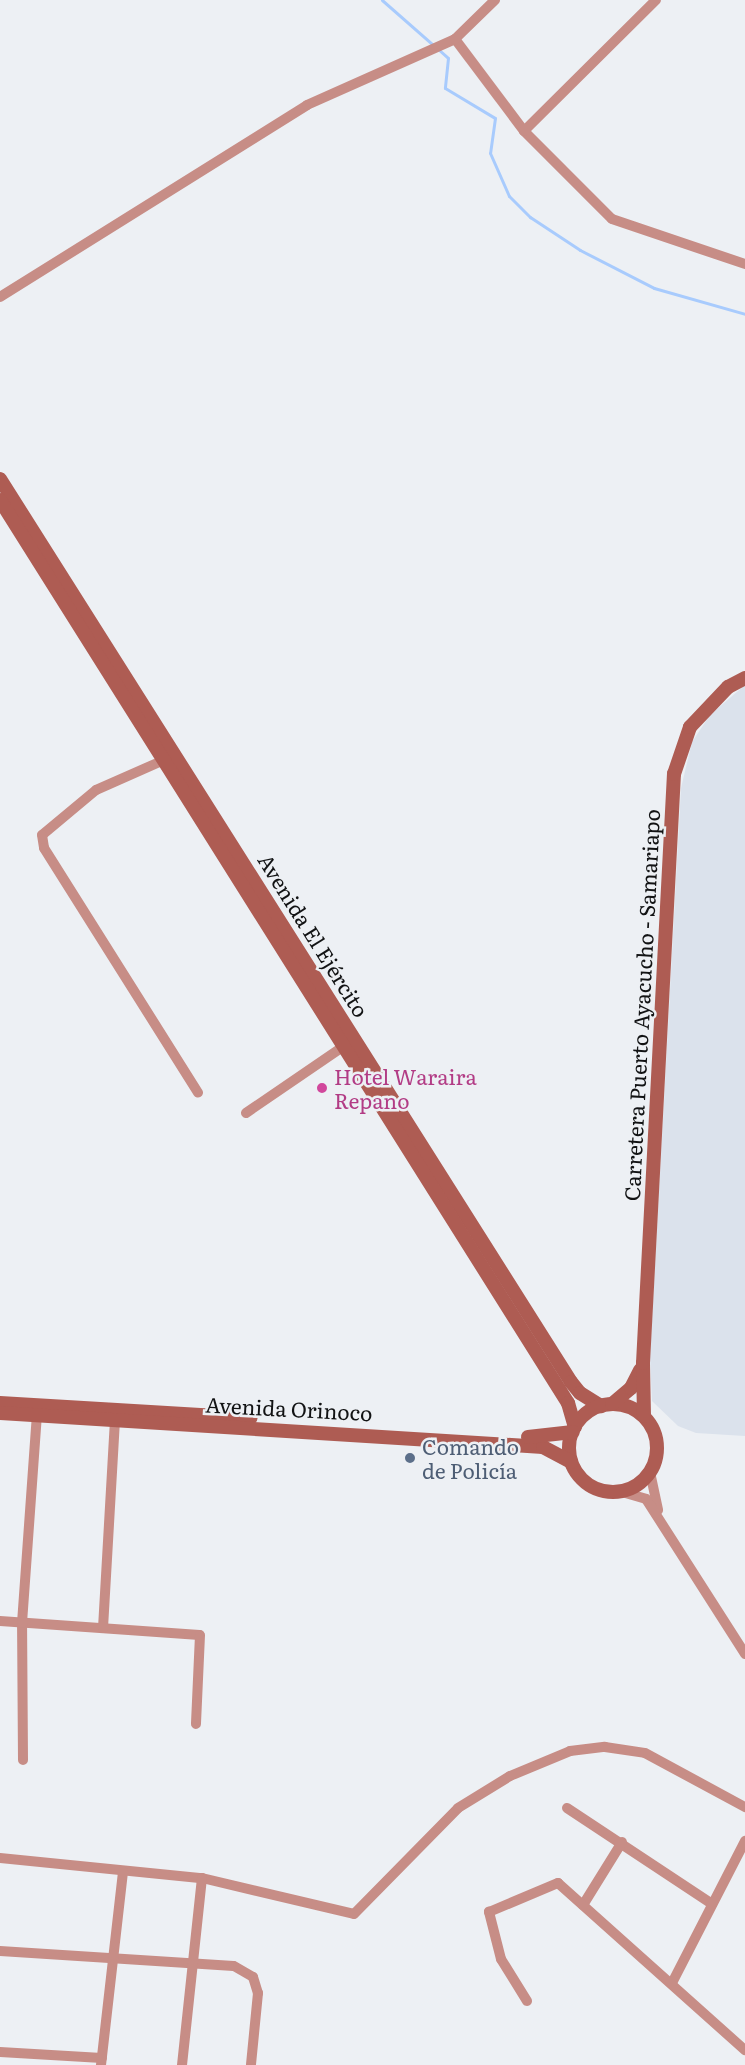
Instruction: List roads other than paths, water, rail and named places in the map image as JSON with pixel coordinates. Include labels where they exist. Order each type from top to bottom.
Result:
[{"type":"street","points":[[0,297],[307,105],[455,39],[495,0]]},
{"type":"street","points":[[524,131],[656,0]]},
{"type":"street","points":[[455,39],[524,131],[612,219],[745,264]]},
{"type":"street","name":"Avenida El Ejército","points":[[0,479],[571,1382],[580,1393],[606,1405]]},
{"type":"street","name":"Avenida El Ejército","points":[[0,500],[568,1403],[574,1429]]},
{"type":"street","name":"Carretera Puerto Ayacucho - Samariapo","points":[[644,1416],[643,1363],[674,774],[690,727],[728,687],[745,678]]},
{"type":"street","points":[[164,760],[96,790],[42,835],[44,848],[198,1093]]},
{"type":"street","points":[[246,1113],[344,1046]]},
{"type":"street","name":"Carretera Puerto Ayacucho - Samariapo","points":[[606,1405],[631,1388],[643,1363]]},
{"type":"street","name":"Avenida Orinoco","points":[[0,1402],[542,1438],[574,1429]]},
{"type":"street","points":[[660,1519],[650,1472],[657,1442],[644,1416],[624,1405],[606,1405],[586,1414],[574,1429],[572,1462],[577,1473],[597,1489],[622,1492],[646,1499],[745,1654]]},
{"type":"street","name":"Avenida Orinoco","points":[[0,1413],[115,1422],[412,1436],[543,1447],[572,1462]]},
{"type":"street","points":[[23,1760],[22,1623],[37,1416]]},
{"type":"street","points":[[103,1628],[115,1422]]},
{"type":"street","points":[[622,1492],[638,1485],[650,1472]]},
{"type":"street","points":[[0,1621],[200,1635],[196,1724]]},
{"type":"street","points":[[0,1858],[202,1878],[354,1914],[458,1808],[510,1776],[570,1751],[605,1747],[645,1753],[745,1807]]},
{"type":"street","points":[[567,1808],[622,1842],[712,1904]]},
{"type":"street","points":[[672,1983],[745,1841]]},
{"type":"street","points":[[583,1905],[622,1842]]},
{"type":"street","points":[[0,2052],[101,2062],[123,1871]]},
{"type":"street","points":[[182,2065],[202,1878]]},
{"type":"street","points":[[526,2001],[501,1959],[489,1912],[558,1883],[745,2050]]},
{"type":"street","points":[[0,1951],[234,1966],[253,1977],[258,1993],[251,2065]]},
{"type":"waterway","points":[[382,0],[433,45]]},
{"type":"waterway","points":[[438,49],[448,58],[445,88],[495,118],[490,153],[509,196],[530,217],[580,250],[654,288],[745,314]]},
{"type":"place","name":"Hotel Waraira Repano","points":[[322,1088]]},
{"type":"place","name":"Comando de Policía","points":[[410,1458]]}]
